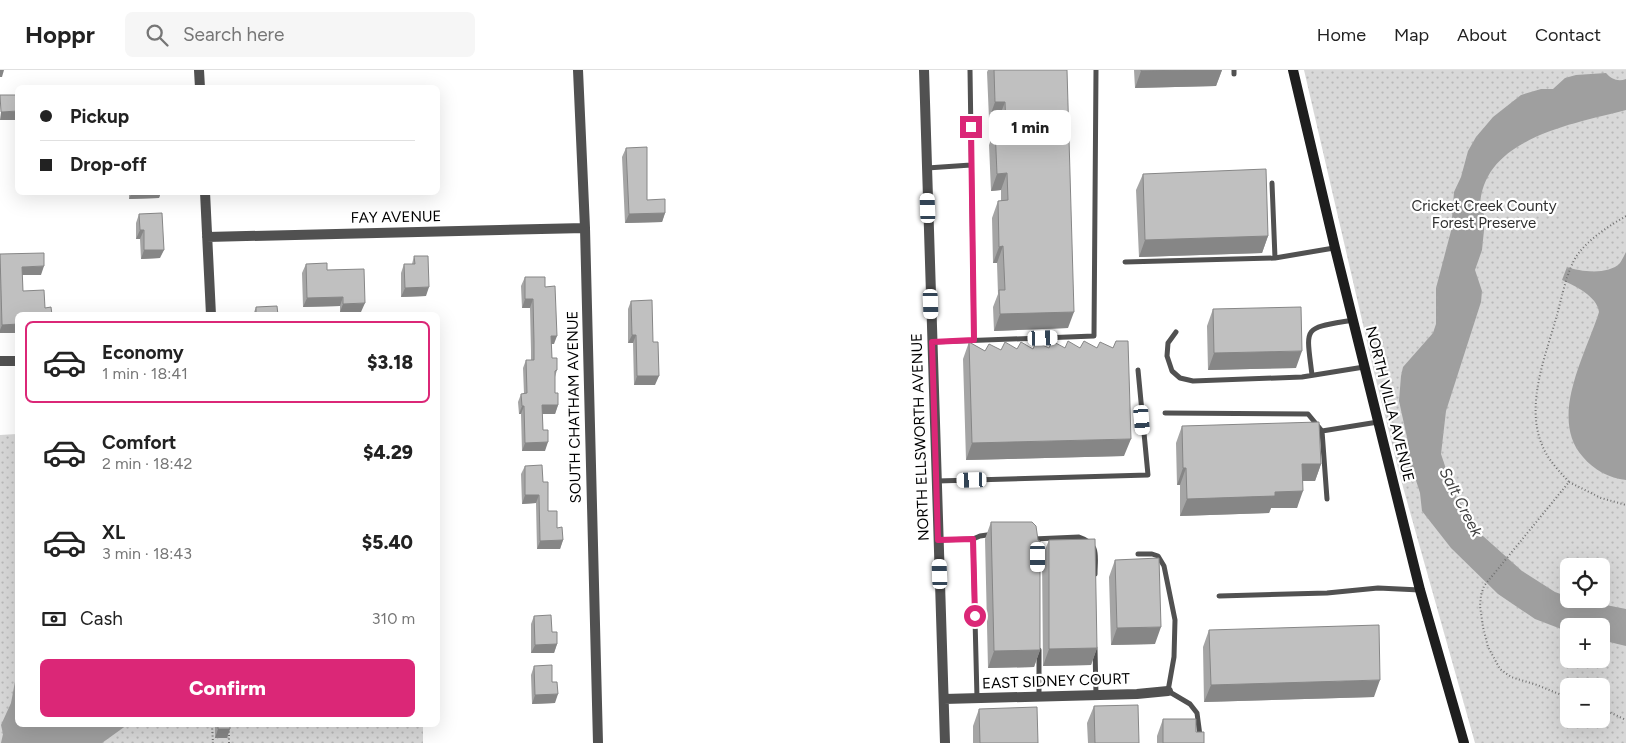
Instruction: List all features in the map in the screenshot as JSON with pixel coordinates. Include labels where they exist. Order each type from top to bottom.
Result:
[{"type":"main road","name":"NORTH VILLA AVENUE","points":[[1293,70],[1420,590],[1464,743]]},
{"type":"street","points":[[199,70],[200,85]]},
{"type":"street","name":"SOUTH CHATHAM AVENUE","points":[[578,70],[585,228],[598,743]]},
{"type":"street","name":"NORTH ELLSWORTH AVENUE","points":[[924,70],[945,743]]},
{"type":"street","points":[[205,195],[211,312]]},
{"type":"street","name":"FAY AVENUE","points":[[207,237],[585,228]]},
{"type":"street","points":[[0,361],[15,361]]},
{"type":"street","name":"EAST SIDNEY COURT","points":[[944,699],[1168,691]]},
{"type":"lane","points":[[970,70],[974,340]]},
{"type":"lane","points":[[932,342],[1094,336],[1096,70]]},
{"type":"lane","points":[[926,168],[971,165]]},
{"type":"lane","points":[[1272,183],[1275,258]]},
{"type":"lane","points":[[1125,262],[1275,258],[1335,248]]},
{"type":"lane","points":[[1312,375],[1307,339],[1310,331],[1326,325],[1353,320]]},
{"type":"lane","points":[[1176,332],[1168,343],[1167,356],[1172,371],[1180,378],[1193,381],[1312,375],[1365,367]]},
{"type":"lane","points":[[937,482],[1148,475],[1138,370]]},
{"type":"lane","points":[[1165,413],[1308,414],[1322,431],[1327,499]]},
{"type":"lane","points":[[1322,431],[1379,422]]},
{"type":"lane","points":[[938,540],[973,539],[987,534],[1003,534]]},
{"type":"lane","points":[[1028,534],[1034,541],[1079,537],[1091,543],[1096,550],[1095,578]]},
{"type":"lane","points":[[973,539],[977,698]]},
{"type":"lane","points":[[1138,554],[1158,556],[1164,566],[1175,620],[1174,657],[1168,691],[1190,704],[1196,713],[1201,743]]},
{"type":"lane","points":[[1219,596],[1327,593],[1378,588],[1420,590]]},
{"type":"lane","points":[[1039,646],[1039,696]]},
{"type":"lane","points":[[1095,646],[1096,695]]},
{"type":"path","points":[[1626,216],[1598,234],[1577,255],[1572,265],[1541,375],[1536,412],[1542,445],[1552,463],[1569,482],[1601,498],[1626,505]]},
{"type":"path","points":[[1560,694],[1537,684],[1511,677],[1500,669],[1488,647],[1480,606],[1484,586],[1569,482]]},
{"type":"path","points":[[1610,712],[1626,720]]},
{"type":"path","points":[[212,727],[213,743]]},
{"type":"path","points":[[229,727],[229,743]]},
{"type":"green space","name":"Cricket Creek County Forest Preserve","points":[[1304,70],[1626,70],[1626,743],[1475,743],[1401,480]]},
{"type":"green space","points":[[15,434],[15,727],[423,727],[423,743],[0,743],[0,435]]},
{"type":"shaded area","points":[[1606,73],[1615,79],[1626,79],[1626,110],[1581,121],[1534,138],[1513,150],[1496,165],[1485,184],[1480,207],[1484,214],[1482,250],[1475,270],[1482,291],[1481,302],[1446,411],[1441,454],[1454,493],[1483,536],[1522,571],[1560,594],[1560,608],[1610,608],[1610,606],[1626,609],[1626,646],[1610,642],[1610,618],[1560,618],[1560,629],[1535,619],[1498,594],[1451,548],[1422,511],[1420,493],[1413,471],[1405,458],[1408,442],[1399,401],[1403,367],[1433,333],[1436,324],[1436,288],[1451,231],[1454,192],[1461,177],[1468,151],[1476,137],[1493,117],[1521,95],[1541,89],[1553,89],[1565,78],[1576,75]]},
{"type":"shaded area","points":[[1626,252],[1626,480],[1608,475],[1587,462],[1573,441],[1569,424],[1569,405],[1579,366],[1599,312],[1590,296],[1562,280],[1567,267],[1587,271],[1602,271],[1615,267],[1620,263]]},
{"type":"shaded area","points":[[15,682],[15,727],[124,727],[102,743],[1,743],[3,734],[1,725],[11,703]]},
{"type":"building","points":[[994,70],[1067,70],[1074,312],[1000,314],[999,290],[1005,290],[1003,246],[999,247],[998,201],[1008,200],[1007,173],[997,174],[995,128],[1006,128],[1005,102],[995,102]]},
{"type":"building","points":[[1141,70],[1186,70],[1141,71]]},
{"type":"building","points":[[0,95],[15,95],[15,111],[1,112]]},
{"type":"building","points":[[647,147],[647,200],[665,199],[665,213],[629,214],[626,148]]},
{"type":"building","points":[[1266,169],[1268,236],[1145,240],[1143,174]]},
{"type":"building","points":[[162,213],[164,250],[144,250],[144,230],[140,230],[139,214]]},
{"type":"building","points":[[44,253],[44,266],[22,267],[23,291],[44,290],[45,308],[51,307],[52,312],[15,312],[15,324],[2,325],[0,254]]},
{"type":"building","points":[[414,256],[428,256],[429,287],[405,288],[404,264],[415,264]]},
{"type":"building","points":[[327,263],[327,270],[364,269],[365,303],[343,304],[343,297],[307,298],[306,264]]},
{"type":"building","points":[[525,277],[545,277],[545,287],[555,286],[557,336],[551,336],[552,358],[557,358],[555,393],[558,393],[558,405],[542,405],[543,430],[548,430],[548,442],[525,443],[524,406],[522,406],[521,394],[527,393],[526,360],[534,360],[534,342],[533,299],[525,299]]},
{"type":"building","points":[[652,300],[653,342],[658,342],[659,376],[637,376],[636,335],[632,335],[631,301]]},
{"type":"building","points":[[277,306],[278,312],[256,312],[256,307]]},
{"type":"building","points":[[1301,307],[1302,351],[1214,353],[1213,309]]},
{"type":"building","points":[[1052,341],[1065,348],[1068,341],[1080,348],[1084,341],[1097,348],[1100,342],[1113,348],[1116,341],[1128,341],[1131,439],[972,443],[969,342],[985,351],[989,344],[1001,350],[1005,342],[1017,349],[1021,342],[1033,349],[1036,342],[1049,348]]},
{"type":"building","points":[[1319,422],[1321,464],[1302,464],[1303,491],[1275,492],[1275,496],[1187,499],[1186,468],[1183,468],[1182,426]]},
{"type":"building","points":[[542,465],[543,482],[548,482],[548,511],[557,511],[557,528],[562,527],[563,540],[540,541],[539,495],[525,495],[525,466]]},
{"type":"building","points":[[991,522],[1032,522],[1036,526],[1038,540],[1040,541],[1040,650],[994,651]]},
{"type":"building","points":[[1095,539],[1097,648],[1049,649],[1049,540]]},
{"type":"building","points":[[1159,558],[1161,627],[1117,628],[1115,560]]},
{"type":"building","points":[[551,615],[552,632],[557,632],[557,644],[535,645],[534,616]]},
{"type":"building","points":[[1379,625],[1380,680],[1211,685],[1209,630]]},
{"type":"building","points":[[552,665],[552,682],[557,682],[558,694],[535,695],[534,666]]},
{"type":"building","points":[[1138,705],[1139,743],[1095,743],[1094,706]]},
{"type":"building","points":[[1037,707],[1038,743],[980,743],[979,709]]},
{"type":"building","points":[[1163,719],[1196,719],[1196,732],[1204,732],[1204,743],[1163,743]]},
{"type":"building","points":[[218,727],[230,727],[230,729],[218,729]]},
{"type":"route","points":[[971,127],[974,340],[932,342],[938,540],[973,539],[975,616]]},
{"type":"water label","name":"Salt Creek","points":[[1461,502]]}]
